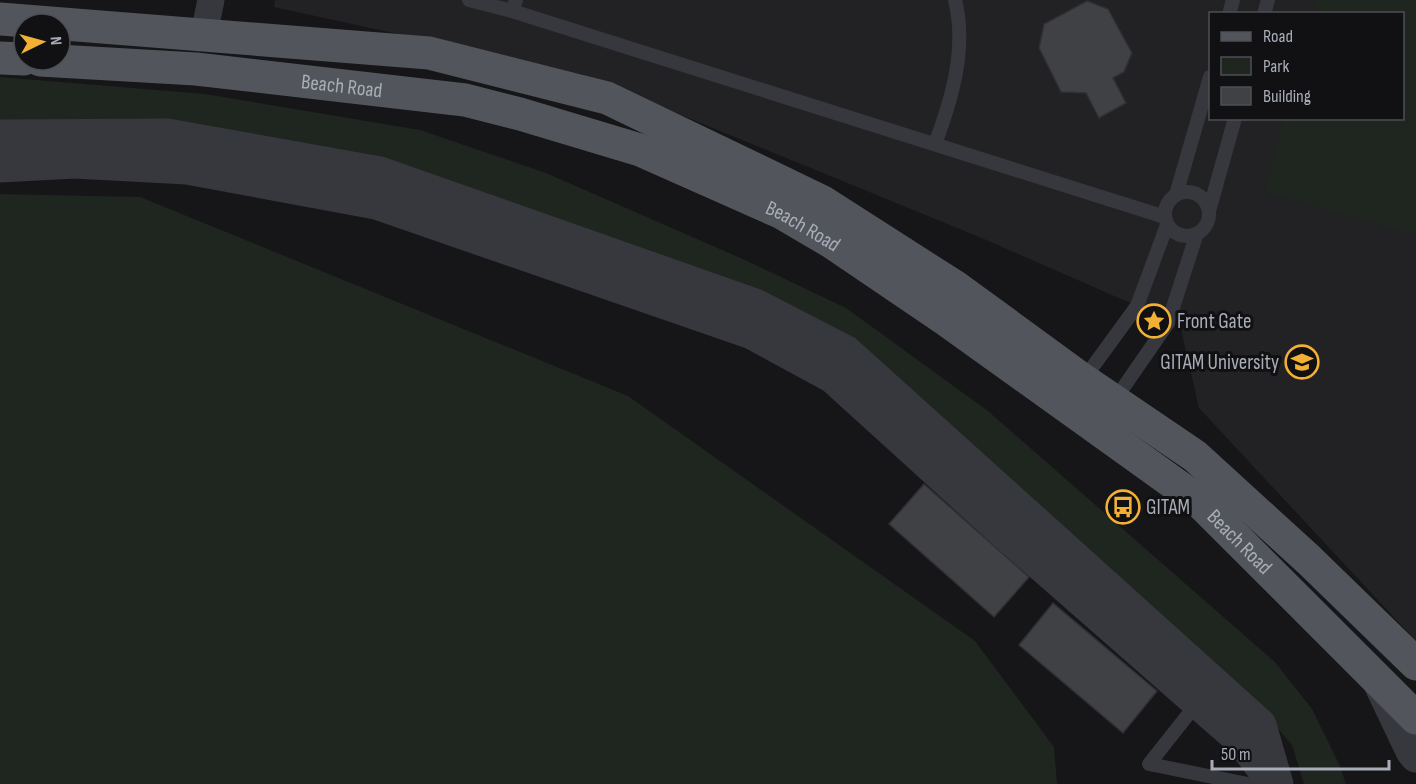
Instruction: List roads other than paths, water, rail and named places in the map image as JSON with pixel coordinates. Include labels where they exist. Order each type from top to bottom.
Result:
[{"type":"main road","points":[[0,19],[429,53],[607,98],[821,201],[957,288],[1083,380],[1195,456],[1309,560],[1416,664]]},
{"type":"main road","name":"Beach Road","points":[[72,62],[196,69],[465,100],[640,150],[782,213],[833,243],[945,319],[1200,502],[1416,718]]},
{"type":"street","points":[[204,34],[211,0]]},
{"type":"street","points":[[0,136],[167,135],[380,173],[755,305],[846,352],[1260,725],[1270,753],[1276,784]]},
{"type":"street","points":[[0,166],[75,162],[187,168],[376,203],[752,333],[833,377],[1007,535],[1241,740],[1276,784]]},
{"type":"street","points":[[1379,682],[1416,756]]},
{"type":"lane","points":[[470,0],[514,5],[1166,221],[1173,231],[1190,236],[1204,227],[1233,120]]},
{"type":"lane","points":[[935,144],[950,104],[955,78],[959,37],[955,0]]},
{"type":"lane","points":[[1176,195],[1209,80]]},
{"type":"lane","points":[[1083,380],[1137,306],[1166,221],[1169,201],[1176,195],[1192,192],[1200,196],[1209,211]]},
{"type":"lane","points":[[1114,401],[1168,323],[1197,233]]},
{"type":"lane","points":[[1198,702],[1149,764],[1248,784]]},
{"type":"place","name":"Front Gate","points":[[1154,321]]},
{"type":"place","name":"GITAM University","points":[[1302,362]]},
{"type":"place","name":"GITAM","points":[[1123,507]]}]
